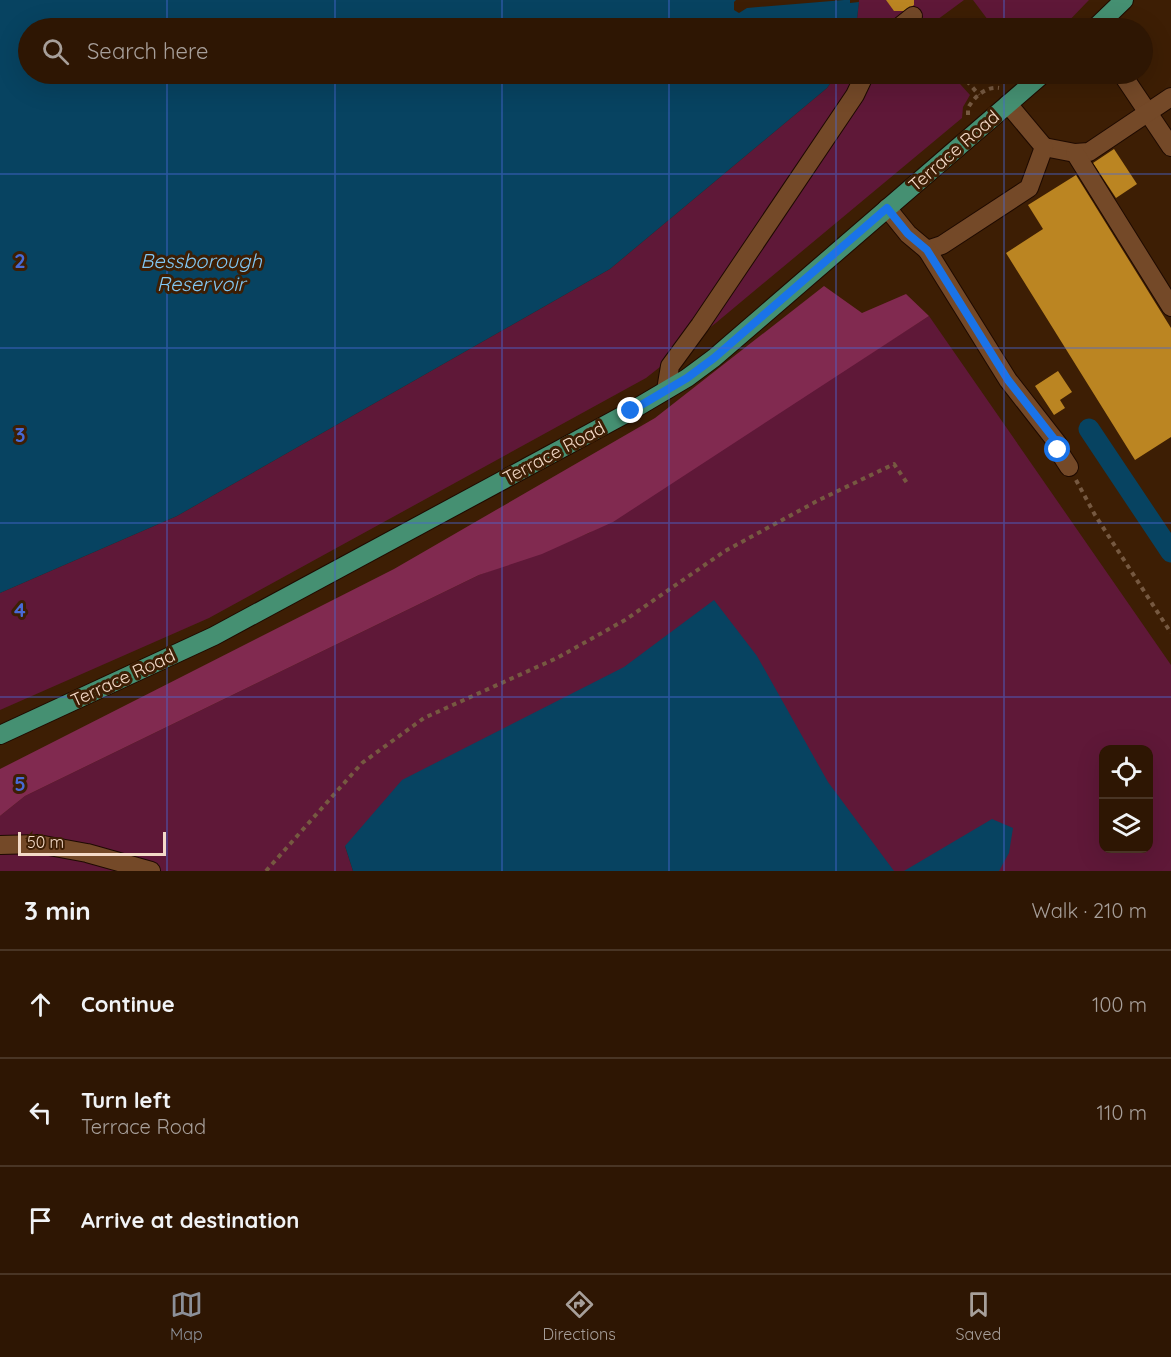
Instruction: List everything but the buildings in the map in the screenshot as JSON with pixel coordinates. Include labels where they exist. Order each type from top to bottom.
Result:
[{"type":"main road","points":[[1105,18],[1124,0]]},
{"type":"main road","name":"Terrace Road","points":[[0,735],[214,636],[666,390],[714,358],[887,208],[1005,98],[1027,84]]},
{"type":"lane","points":[[666,390],[670,366],[700,325],[860,84]]},
{"type":"lane","points":[[1129,84],[1171,147]]},
{"type":"lane","points":[[1005,98],[1044,147],[1075,153],[1089,152],[1171,97]]},
{"type":"lane","points":[[927,250],[942,245],[1029,188],[1044,147]]},
{"type":"lane","points":[[1075,153],[1171,307]]},
{"type":"lane","points":[[887,208],[908,234],[927,250],[1008,380],[1058,444],[1058,450],[1069,467]]},
{"type":"lane","points":[[0,845],[38,844],[87,853],[152,871]]},
{"type":"path","points":[[970,84],[979,95]]},
{"type":"path","points":[[970,118],[968,108],[979,95],[992,87],[1001,89],[1005,98]]},
{"type":"path","points":[[266,871],[362,763],[424,718],[556,658],[625,620],[725,551],[819,500],[894,464],[907,483]]},
{"type":"path","points":[[1069,467],[1095,515],[1171,633]]},
{"type":"shaded area","points":[[859,0],[964,0],[940,18],[857,18]]},
{"type":"shaded area","points":[[973,0],[1089,0],[1072,18],[986,18]]},
{"type":"shaded area","points":[[830,84],[960,84],[970,95],[963,107],[962,118],[717,322],[646,378],[209,618],[0,710],[0,593],[177,516],[610,269]]},
{"type":"shaded area","points":[[824,286],[862,313],[906,294],[929,316],[613,522],[542,554],[479,575],[25,796],[0,816],[0,769],[394,569],[655,418]]},
{"type":"shaded area","points":[[929,316],[1171,665],[1171,871],[768,871],[345,846],[353,871],[0,871],[0,816],[25,796],[479,575],[589,533]]},
{"type":"water","name":"Bessborough Reservoir","points":[[0,0],[736,0],[734,10],[739,13],[747,8],[844,0],[850,0],[850,3],[859,2],[857,18],[18,18],[18,84],[830,84],[610,269],[177,516],[0,593]]},
{"type":"water","points":[[714,600],[757,656],[828,782],[894,871],[353,871],[345,846],[402,780],[624,667]]},
{"type":"water","points":[[992,819],[1013,828],[1009,853],[999,871],[904,871]]},
{"type":"waterway","points":[[1089,429],[1171,552]]},
{"type":"route","points":[[631,411],[687,378],[714,358],[887,208],[908,234],[927,250],[1008,380],[1058,444],[1058,450]]}]
